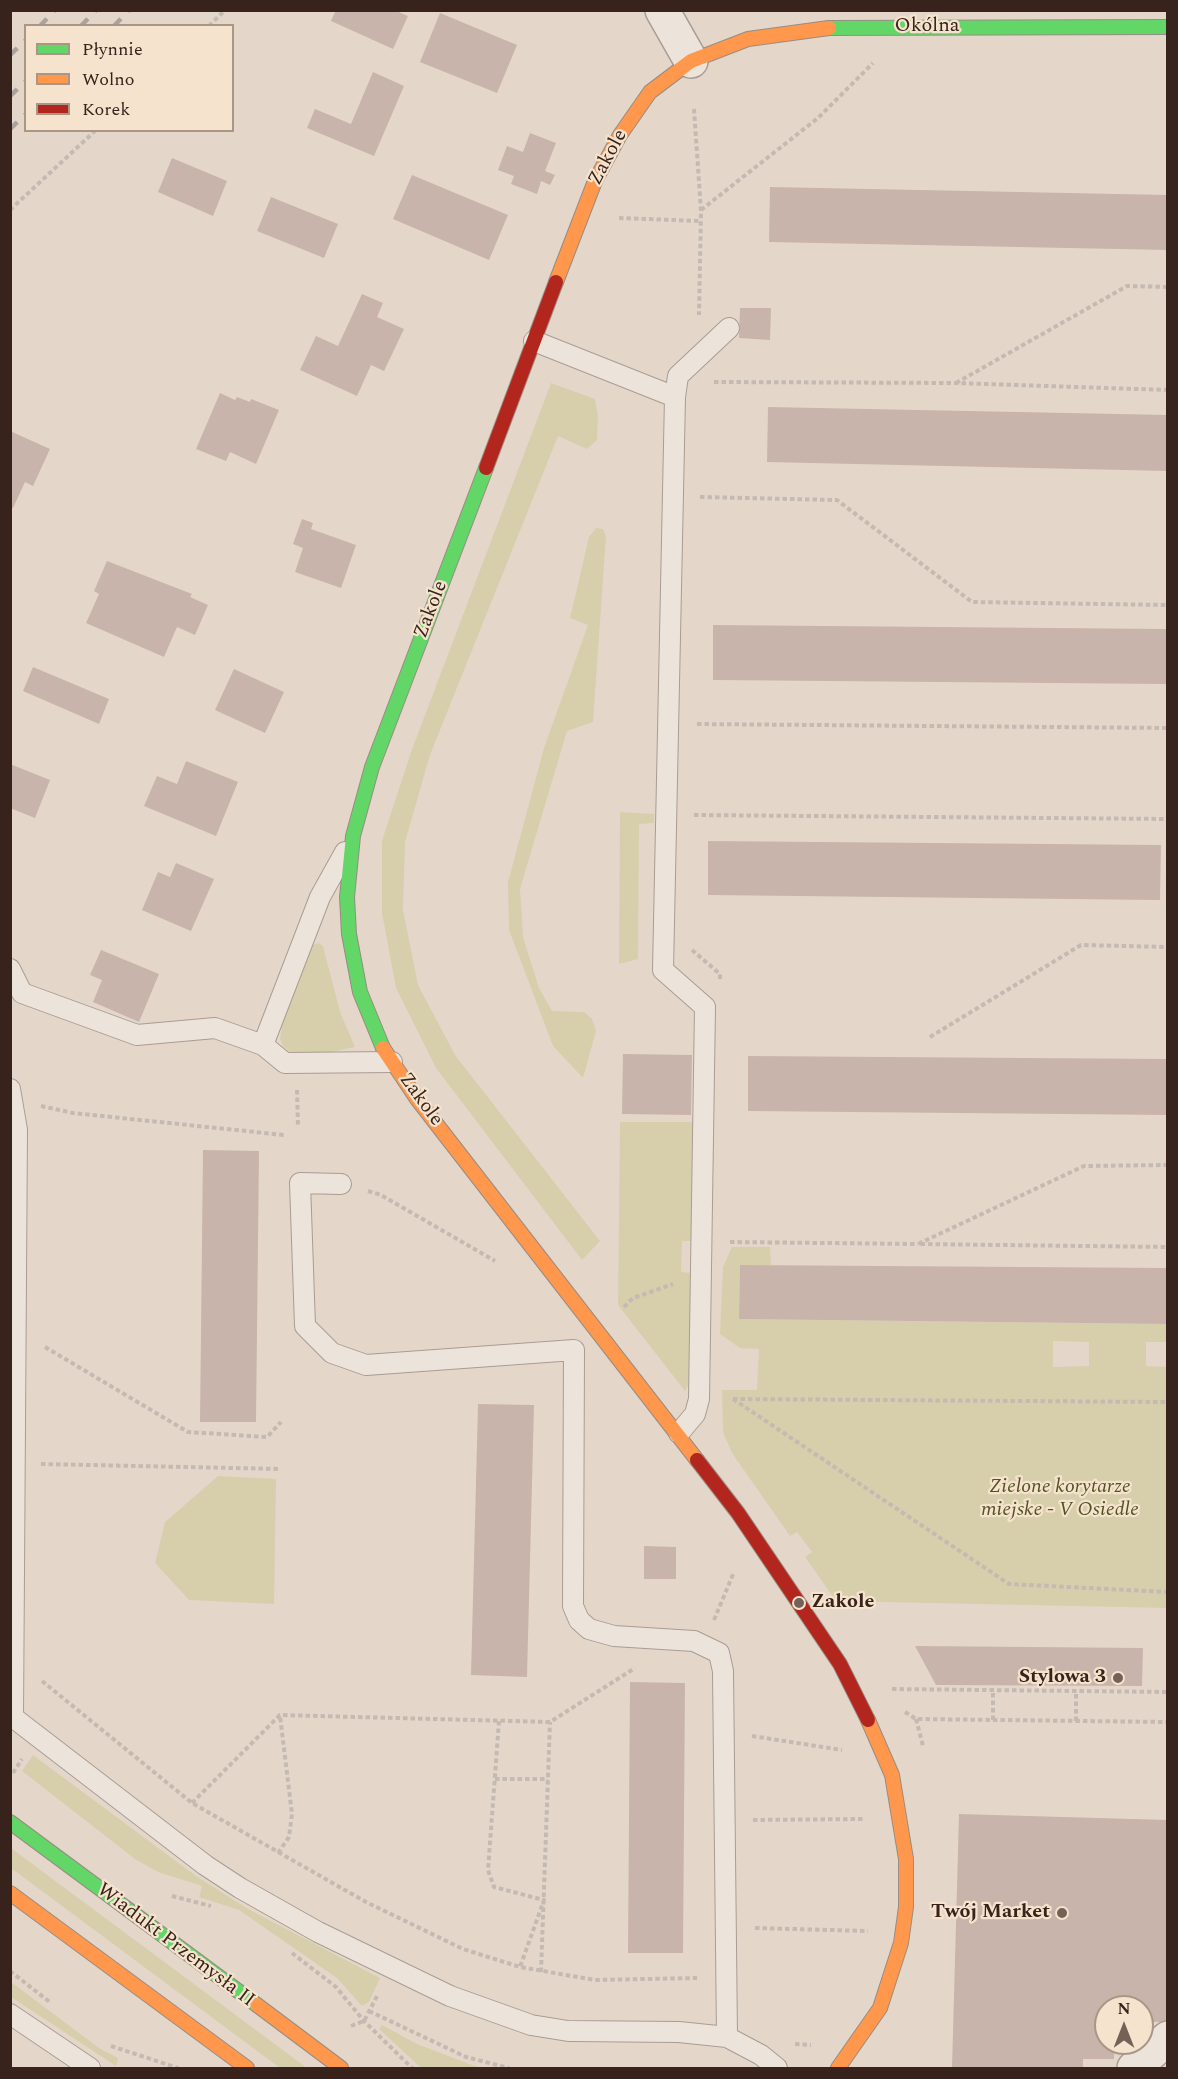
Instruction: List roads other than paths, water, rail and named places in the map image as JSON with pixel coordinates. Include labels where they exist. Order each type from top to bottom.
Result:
[{"type":"street","points":[[662,10],[691,61]]},
{"type":"street","name":"Okólna","points":[[691,61],[748,39],[792,31],[842,27],[1167,27]]},
{"type":"street","name":"Zakole","points":[[691,61],[650,92],[620,135],[595,181],[372,767],[353,836],[347,897],[349,934],[360,992],[381,1044],[392,1062],[417,1098],[679,1433],[738,1513],[840,1664],[886,1756],[892,1775],[906,1859],[906,1907],[902,1943],[880,2008],[838,2068]]},
{"type":"street","name":"Wiadukt Przemysła II","points":[[10,1822],[341,2068]]},
{"type":"street","points":[[10,1893],[247,2068]]},
{"type":"street","points":[[1134,2068],[1167,2038]]},
{"type":"lane","points":[[679,1433],[695,1414],[699,1399],[705,1007],[663,970],[675,397],[678,376],[729,328]]},
{"type":"lane","points":[[534,341],[675,397]]},
{"type":"lane","points":[[263,1045],[320,897],[353,836]]},
{"type":"lane","points":[[10,969],[22,993],[137,1035],[215,1028],[263,1045],[285,1064],[392,1062]]},
{"type":"lane","points":[[11,1094],[17,1130],[12,1716],[205,1865],[318,1932],[450,1996],[531,2025],[568,2031],[679,2032],[726,2037],[761,2055],[777,2068]]},
{"type":"lane","points":[[341,1184],[300,1183],[305,1326],[332,1353],[366,1365],[574,1350],[579,1347],[590,1320]]},
{"type":"lane","points":[[574,1350],[573,1606],[579,1620],[589,1629],[614,1636],[694,1641],[718,1653],[723,1671],[722,1820],[726,2037]]},
{"type":"lane","points":[[10,2014],[90,2068]]},
{"type":"railway","points":[[42,24],[55,10]]},
{"type":"railway","points":[[83,24],[96,10]]},
{"type":"railway","points":[[116,24],[129,10]]},
{"type":"railway","points":[[10,55],[24,42]]},
{"type":"railway","points":[[10,96],[24,83]]},
{"type":"railway","points":[[10,129],[24,116]]},
{"type":"place","name":"Zakole","points":[[799,1603]]},
{"type":"place","name":"Stylowa 3","points":[[1118,1678]]},
{"type":"place","name":"Twój Market","points":[[1062,1913]]},
{"type":"park label","name":"Zielone korytarze miejske - V Osiedle","points":[[1060,1500]]}]
